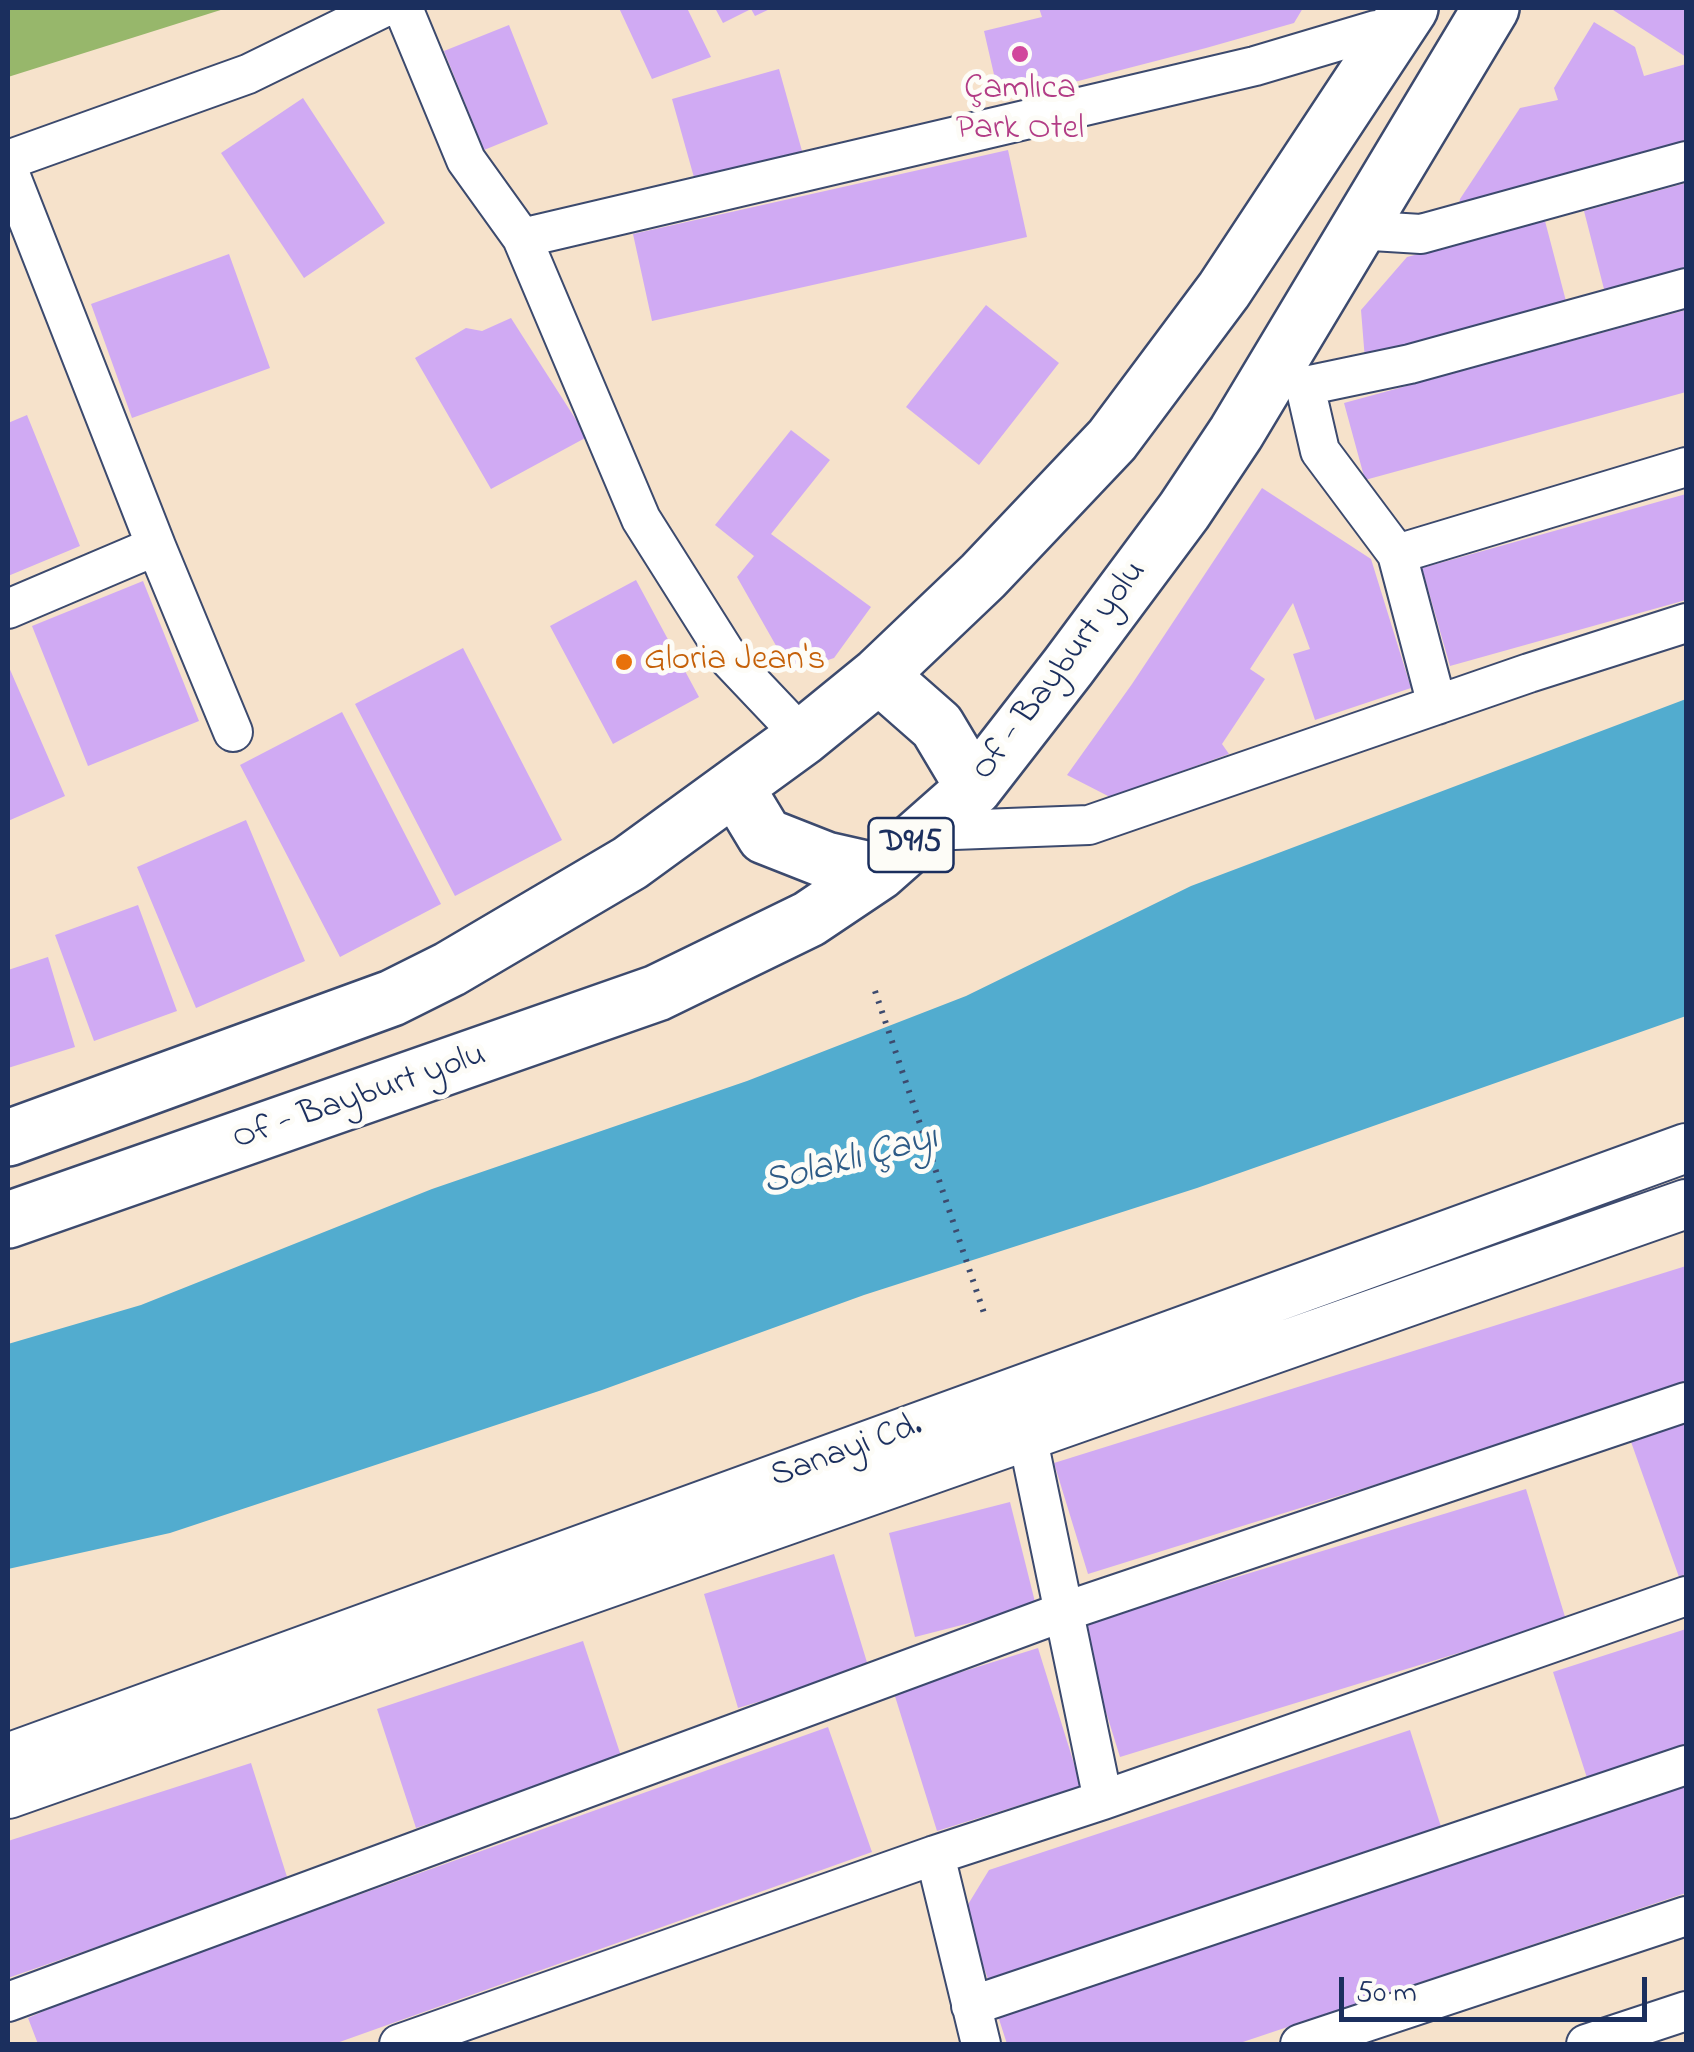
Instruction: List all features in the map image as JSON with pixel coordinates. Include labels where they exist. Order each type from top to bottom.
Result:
[{"type":"highway","points":[[1481,25],[1525,8]]},
{"type":"highway","points":[[8,1138],[392,998],[467,959],[630,863],[803,737],[879,675],[996,562],[1112,440],[1214,304],[1330,130],[1391,15]]},
{"type":"highway","name":"Of - Bayburt yolu","points":[[8,1220],[658,993],[809,919],[880,872],[974,788],[1290,378],[1356,230],[1481,25]]},
{"type":"highway","points":[[879,675],[937,726],[974,788]]},
{"type":"highway","points":[[736,788],[765,836],[826,860],[880,872]]},
{"type":"street","points":[[8,160],[248,74],[383,8]]},
{"type":"street","points":[[403,8],[466,160],[522,238],[640,519],[730,660],[803,737]]},
{"type":"street","points":[[522,238],[1255,66],[1391,15]]},
{"type":"street","points":[[1356,230],[1422,234],[1686,161]]},
{"type":"street","points":[[8,169],[233,732]]},
{"type":"street","points":[[1437,705],[1398,554],[1320,451],[1290,378],[1410,364],[1686,288]]},
{"type":"street","points":[[1398,554],[1686,468]]},
{"type":"street","points":[[8,609],[156,546]]},
{"type":"street","points":[[927,831],[1090,825],[1686,623]]},
{"type":"street","name":"Sanayi Cd.","points":[[8,1758],[1686,1148]]},
{"type":"street","name":"Sanayi Cd.","points":[[8,1794],[1686,1204]]},
{"type":"street","points":[[8,2002],[1063,1612],[1686,1402]]},
{"type":"street","points":[[1027,1435],[1104,1800]]},
{"type":"street","points":[[400,2044],[1686,1596]]},
{"type":"street","points":[[971,2006],[1686,1764]]},
{"type":"street","points":[[935,1855],[981,2044]]},
{"type":"street","points":[[1300,2044],[1686,1916]]},
{"type":"street","points":[[1609,2041],[1686,2011]]},
{"type":"path","points":[[875,990],[986,1319]]},
{"type":"green space","points":[[8,8],[227,8],[8,77]]},
{"type":"water","name":"Solaklı Çayı","points":[[1686,699],[1686,1016],[1197,1188],[864,1295],[602,1390],[170,1533],[8,1569],[8,1344],[141,1305],[432,1189],[747,1081],[966,996],[1191,886]]},
{"type":"building","points":[[619,8],[687,8],[711,57],[652,79]]},
{"type":"building","points":[[715,8],[772,8],[755,16],[751,9],[723,23]]},
{"type":"building","points":[[1039,8],[1303,8],[1294,23],[1206,48],[1059,86],[1057,77],[998,92],[984,31],[1042,17]]},
{"type":"building","points":[[1610,8],[1686,8],[1686,57]]},
{"type":"building","points":[[1594,22],[1635,47],[1644,76],[1686,64],[1686,144],[1458,210],[1460,199],[1520,108],[1558,100],[1554,88]]},
{"type":"building","points":[[509,25],[548,124],[484,150],[444,51]]},
{"type":"building","points":[[779,69],[802,151],[695,181],[672,99]]},
{"type":"building","points":[[303,98],[385,223],[304,278],[221,153]]},
{"type":"building","points":[[1008,150],[1027,237],[652,321],[633,234]]},
{"type":"building","points":[[1686,183],[1686,271],[1605,293],[1584,211]]},
{"type":"building","points":[[1545,221],[1567,305],[1365,360],[1361,310],[1407,257]]},
{"type":"building","points":[[229,254],[270,368],[132,418],[91,304]]},
{"type":"building","points":[[986,305],[1059,363],[979,465],[906,407]]},
{"type":"building","points":[[1686,310],[1686,392],[1365,480],[1344,403]]},
{"type":"building","points":[[511,318],[587,437],[491,489],[415,358],[466,328],[482,331]]},
{"type":"building","points":[[27,415],[80,546],[8,576],[8,423]]},
{"type":"building","points":[[791,430],[830,460],[771,534],[871,607],[834,658],[791,672],[737,577],[754,556],[715,525]]},
{"type":"building","points":[[1262,488],[1371,559],[1411,688],[1315,720],[1293,654],[1310,649],[1293,603],[1250,669],[1265,679],[1222,744],[1229,754],[1110,797],[1067,775],[1132,684]]},
{"type":"building","points":[[1686,494],[1686,600],[1450,666],[1422,568]]},
{"type":"building","name":"Gloria Jean's","points":[[636,580],[699,697],[613,744],[550,626]]},
{"type":"building","points":[[143,581],[199,721],[88,766],[32,626]]},
{"type":"building","points":[[463,648],[562,840],[455,896],[355,704]]},
{"type":"building","points":[[8,665],[65,796],[8,821]]},
{"type":"building","points":[[342,712],[441,904],[340,957],[240,765]]},
{"type":"building","points":[[246,820],[305,961],[196,1008],[137,867]]},
{"type":"building","points":[[138,905],[177,1011],[94,1041],[55,935]]},
{"type":"building","points":[[48,957],[75,1047],[8,1068],[8,970]]},
{"type":"building","points":[[1686,1266],[1686,1388],[1088,1574],[1054,1463]]},
{"type":"building","points":[[1686,1419],[1686,1574],[1679,1577],[1630,1439]]},
{"type":"building","points":[[1526,1489],[1566,1620],[1120,1757],[1079,1625]]},
{"type":"building","points":[[1010,1502],[1036,1606],[915,1637],[889,1533]]},
{"type":"building","points":[[834,1554],[869,1669],[738,1708],[704,1594]]},
{"type":"building","points":[[1686,1629],[1686,1749],[1588,1781],[1553,1672]]},
{"type":"building","points":[[583,1641],[622,1759],[416,1828],[377,1709]]},
{"type":"building","points":[[1038,1648],[1081,1786],[937,1831],[894,1693]]},
{"type":"building","points":[[828,1727],[872,1852],[334,2044],[38,2044],[28,2018],[87,1992]]},
{"type":"building","points":[[1410,1730],[1444,1836],[990,1985],[964,1911],[989,1870]]},
{"type":"building","points":[[251,1763],[288,1880],[8,1978],[8,1841]]},
{"type":"building","points":[[1686,1784],[1686,1893],[1237,2044],[1007,2044],[998,2016]]},
{"type":"place","name":"Çamlıca Park Otel","points":[[1020,54]]},
{"type":"place","name":"Gloria Jean's","points":[[624,662]]}]
